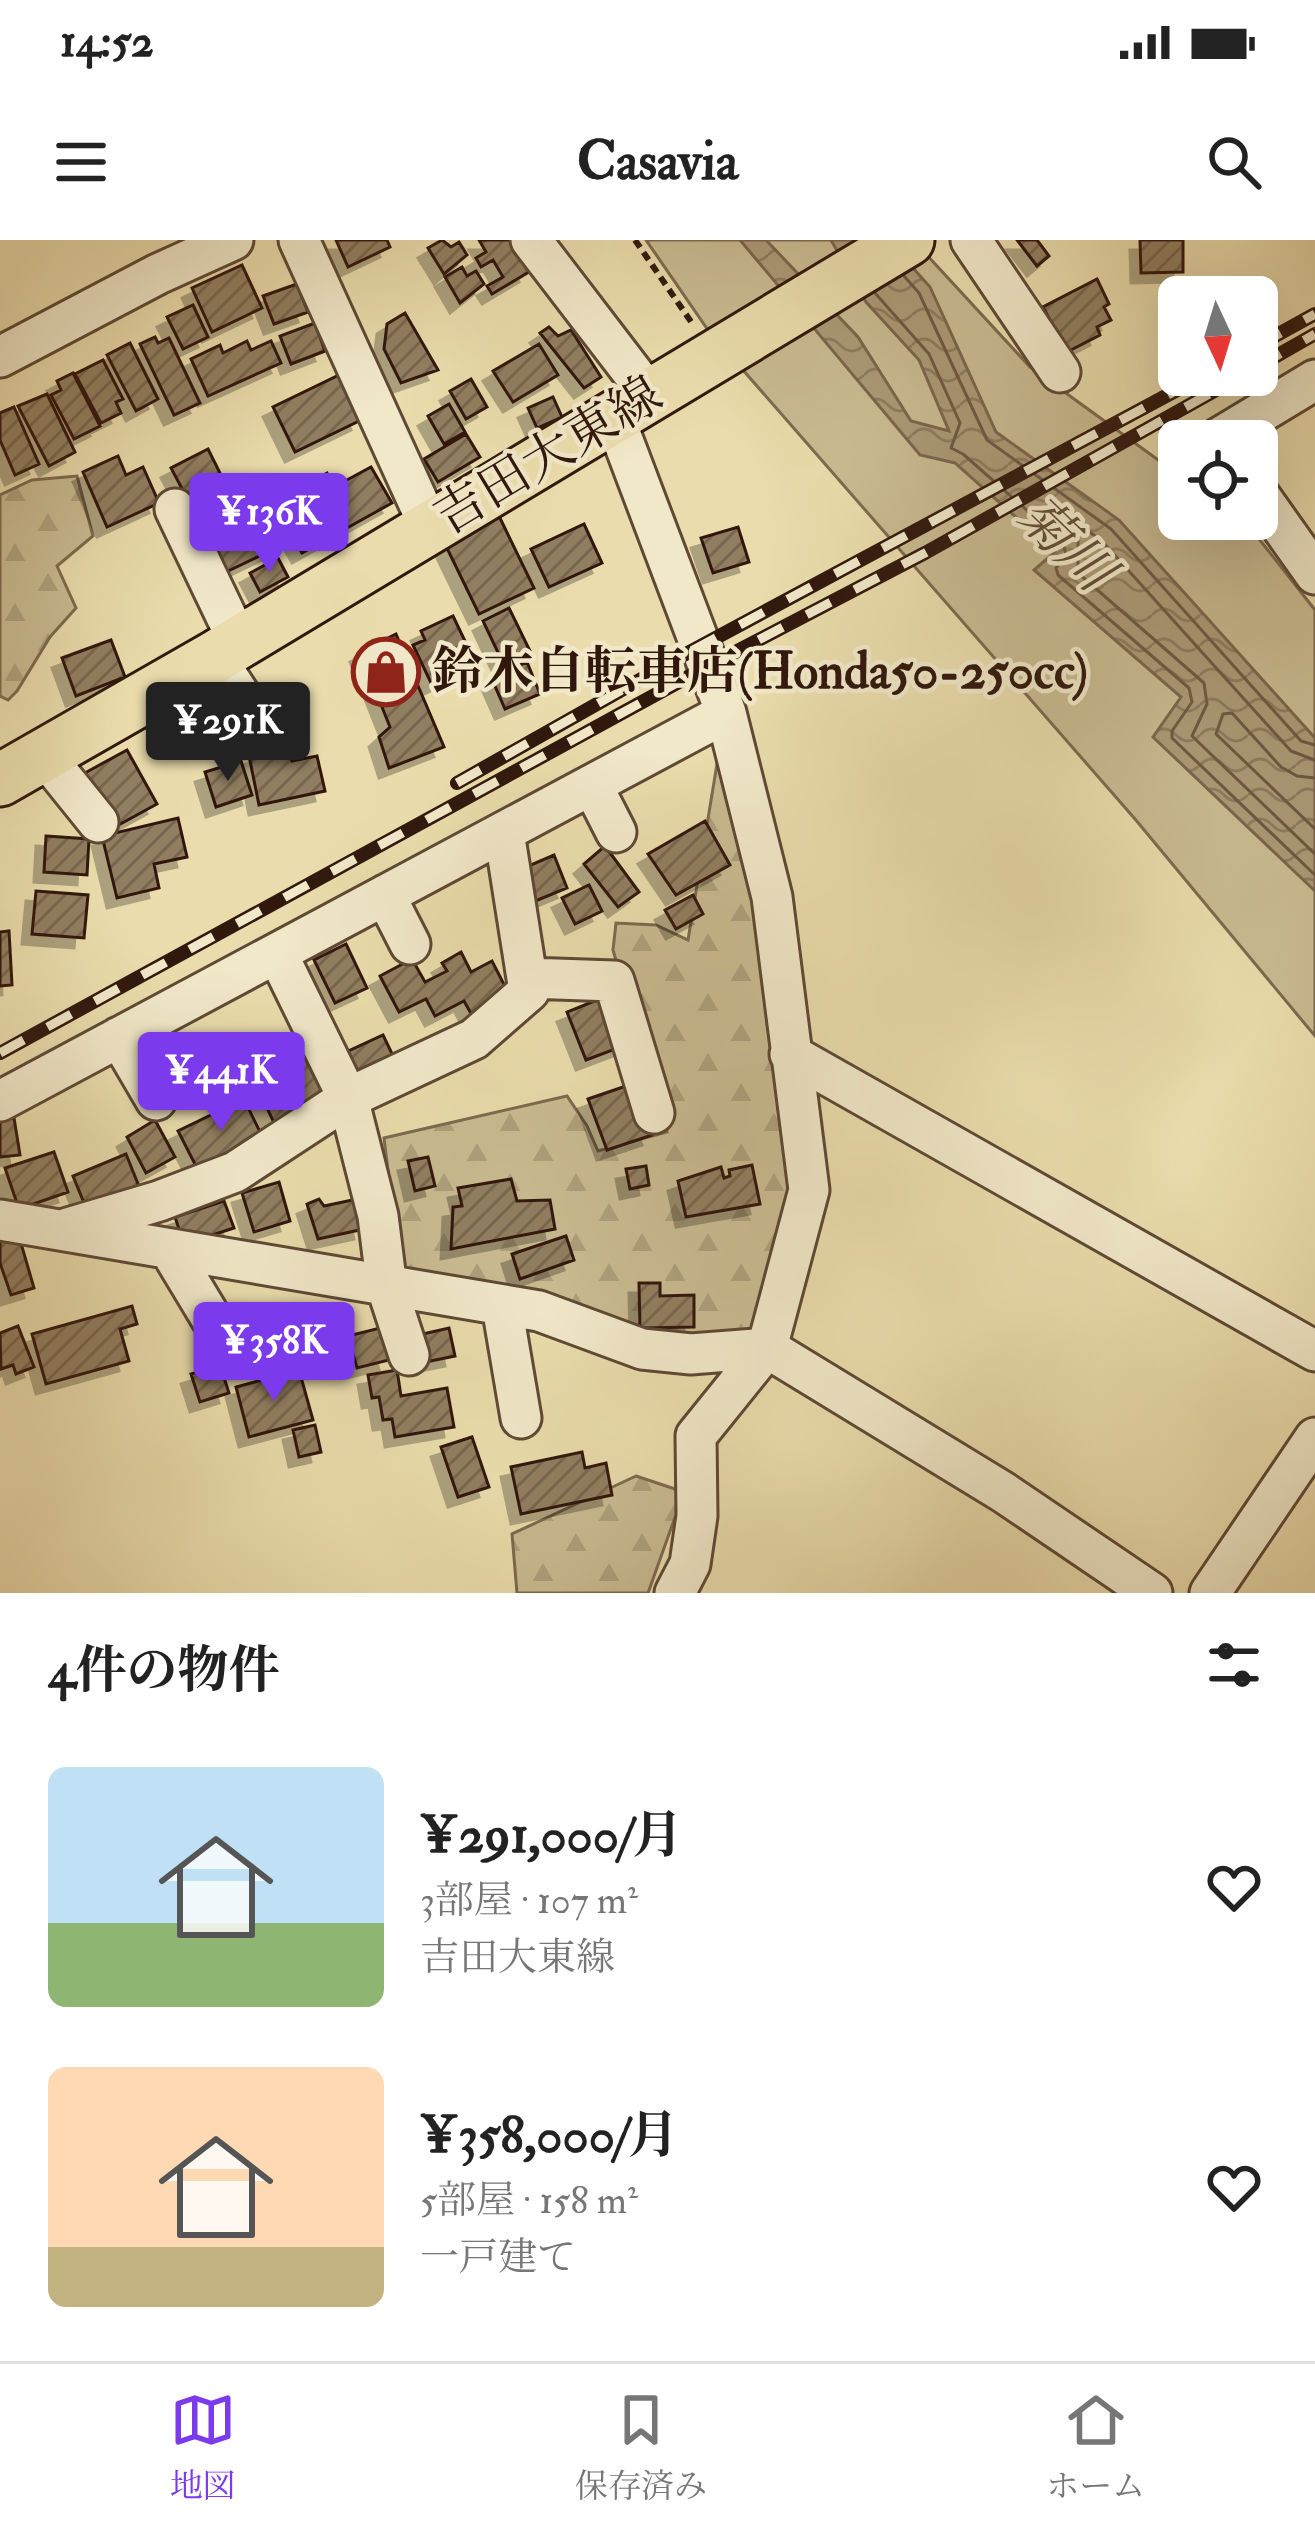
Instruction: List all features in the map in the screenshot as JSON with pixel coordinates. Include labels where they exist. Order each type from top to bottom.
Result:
[{"type":"main road","name":"吉田大東線","points":[[0,780],[430,528],[631,404],[714,345],[908,240]]},
{"type":"street","points":[[0,358],[233,240]]},
{"type":"street","points":[[299,240],[430,528]]},
{"type":"street","points":[[532,240],[631,404],[726,713],[772,897],[809,1190],[767,1348],[696,1436],[697,1516],[690,1564],[675,1593]]},
{"type":"street","points":[[970,240],[1060,372]]},
{"type":"street","points":[[1249,420],[1300,389]]},
{"type":"street","points":[[175,509],[254,717]]},
{"type":"street","points":[[1278,522],[1315,574]]},
{"type":"street","points":[[0,1101],[726,713]]},
{"type":"street","points":[[44,755],[98,822]]},
{"type":"street","points":[[592,785],[616,832]]},
{"type":"street","points":[[58,1230],[160,1201],[235,1172],[348,1098],[474,1039],[529,991],[504,832]]},
{"type":"street","points":[[385,895],[410,944]]},
{"type":"street","points":[[277,953],[348,1098],[378,1216],[387,1288],[409,1355]]},
{"type":"street","points":[[527,978],[614,981],[654,1113]]},
{"type":"street","points":[[119,1037],[156,1100]]},
{"type":"street","points":[[790,1054],[1315,1351]]},
{"type":"street","points":[[0,1220],[538,1312],[642,1348],[691,1354],[767,1348],[1004,1492],[1153,1593]]},
{"type":"street","points":[[170,1250],[223,1338]]},
{"type":"street","points":[[502,1306],[521,1418]]},
{"type":"street","points":[[1210,1593],[1315,1438]]},
{"type":"path","points":[[635,240],[714,345]]},
{"type":"green space","points":[[646,240],[913,240],[1030,367],[1158,460],[1158,540],[1260,540],[1315,610],[1315,1036],[1135,819],[708,330]]},
{"type":"green space","points":[[77,476],[93,536],[57,566],[76,608],[50,637],[8,700],[0,696],[0,495],[32,480]]},
{"type":"green space","points":[[718,758],[768,922],[799,1184],[754,1332],[677,1342],[401,1278],[384,1138],[567,1096],[598,1151],[667,1132],[613,950],[616,923],[656,925],[688,940]]},
{"type":"green space","points":[[636,1476],[684,1492],[648,1593],[517,1593],[512,1534]]},
{"type":"water","name":"菊川","points":[[740,240],[766,240],[858,337],[911,421],[949,431],[919,360],[866,302],[831,240],[888,240],[930,287],[996,432],[1119,520],[1315,738],[1315,891],[1153,737],[1181,697],[1034,570],[1055,552],[955,463],[920,455]]},
{"type":"building","points":[[336,240],[387,240],[390,247],[348,267]]},
{"type":"building","points":[[442,240],[451,247],[459,242],[467,255],[444,274],[428,248]]},
{"type":"building","points":[[479,240],[510,240],[529,272],[492,294],[487,286],[503,277],[493,260],[481,267],[476,258],[486,252]]},
{"type":"building","points":[[1017,240],[1037,240],[1049,256],[1037,266]]},
{"type":"building","points":[[1140,240],[1183,240],[1183,272],[1141,273]]},
{"type":"building","points":[[242,265],[262,308],[212,332],[192,288]]},
{"type":"building","points":[[462,267],[467,276],[476,271],[484,284],[460,303],[445,277]]},
{"type":"building","points":[[1097,279],[1111,320],[1097,327],[1100,335],[1067,352],[1043,307]]},
{"type":"building","points":[[297,284],[308,312],[274,324],[263,296]]},
{"type":"building","points":[[193,305],[208,337],[183,349],[167,317]]},
{"type":"building","points":[[405,313],[438,370],[401,383],[384,349],[387,324]]},
{"type":"building","points":[[315,323],[325,351],[291,364],[280,336]]},
{"type":"building","points":[[549,327],[558,336],[571,330],[601,377],[584,388],[540,333]]},
{"type":"building","points":[[155,337],[158,343],[169,338],[200,403],[174,415],[140,344]]},
{"type":"building","points":[[247,341],[251,350],[271,341],[281,363],[208,396],[191,359],[220,345],[223,353]]},
{"type":"building","points":[[130,343],[158,399],[136,411],[107,355]]},
{"type":"building","points":[[539,344],[558,375],[513,402],[493,371]]},
{"type":"building","points":[[103,360],[123,399],[116,402],[121,413],[101,423],[75,374]]},
{"type":"building","points":[[73,373],[100,426],[74,439],[51,395],[61,390],[57,381]]},
{"type":"building","points":[[339,375],[361,420],[295,452],[273,407]]},
{"type":"building","points":[[471,379],[487,407],[466,419],[450,391]]},
{"type":"building","points":[[47,394],[75,452],[49,466],[18,406]]},
{"type":"building","points":[[553,397],[562,417],[537,428],[528,408]]},
{"type":"building","points":[[449,404],[465,432],[444,444],[428,416]]},
{"type":"building","points":[[14,407],[39,464],[15,475],[0,440],[0,413]]},
{"type":"building","points":[[466,434],[480,457],[438,482],[424,459]]},
{"type":"building","points":[[208,449],[223,479],[187,498],[171,468]]},
{"type":"building","points":[[118,456],[126,475],[143,467],[159,503],[107,527],[83,472]]},
{"type":"building","points":[[371,467],[392,503],[302,553],[274,503],[327,473],[334,487]]},
{"type":"building","points":[[252,504],[274,549],[224,573],[202,528]]},
{"type":"building","points":[[498,514],[534,588],[479,614],[443,540]]},
{"type":"building","points":[[584,524],[602,563],[549,587],[531,549]]},
{"type":"building","points":[[738,527],[749,562],[713,573],[701,538]]},
{"type":"building","points":[[278,558],[288,577],[260,592],[250,573]]},
{"type":"building","points":[[509,608],[530,651],[503,663],[483,621]]},
{"type":"building","points":[[453,616],[476,664],[432,685],[413,645],[425,640],[421,631]]},
{"type":"building","points":[[396,634],[444,747],[389,768],[379,737],[390,727],[360,652]]},
{"type":"building","points":[[111,640],[125,677],[76,696],[62,658]]},
{"type":"building","points":[[527,662],[540,694],[505,709],[491,677]]},
{"type":"building","points":[[289,747],[292,761],[317,756],[325,791],[259,805],[249,756]]},
{"type":"building","points":[[127,750],[157,804],[113,828],[83,774]]},
{"type":"building","points":[[241,761],[252,795],[216,807],[205,772]]},
{"type":"building","points":[[178,818],[187,857],[154,864],[159,888],[117,898],[102,836]]},
{"type":"building","points":[[705,821],[730,865],[676,895],[648,854]]},
{"type":"building","points":[[46,836],[89,839],[87,875],[44,872]]},
{"type":"building","points":[[605,846],[639,892],[618,907],[584,864]]},
{"type":"building","points":[[554,855],[567,888],[533,902],[519,870]]},
{"type":"building","points":[[589,885],[602,911],[575,924],[562,898]]},
{"type":"building","points":[[36,891],[88,895],[84,938],[32,934]]},
{"type":"building","points":[[693,895],[703,914],[676,929],[665,910]]},
{"type":"building","points":[[9,931],[12,985],[0,986],[0,932]]},
{"type":"building","points":[[346,944],[367,988],[335,1003],[314,960]]},
{"type":"building","points":[[461,952],[471,972],[492,961],[511,998],[473,1017],[464,1001],[435,1016],[426,999],[399,1012],[380,976],[412,959],[425,982],[447,971],[442,963]]},
{"type":"building","points":[[607,996],[626,1045],[586,1060],[567,1012]]},
{"type":"building","points":[[383,1035],[396,1062],[355,1081],[342,1054]]},
{"type":"building","points":[[304,1047],[330,1102],[276,1127],[250,1072]]},
{"type":"building","points":[[632,1084],[652,1135],[607,1150],[588,1099]]},
{"type":"building","points":[[244,1099],[263,1138],[198,1170],[178,1131]]},
{"type":"building","points":[[14,1118],[20,1155],[0,1157],[0,1119]]},
{"type":"building","points":[[155,1120],[175,1157],[146,1173],[127,1137]]},
{"type":"building","points":[[54,1152],[68,1192],[19,1209],[5,1168]]},
{"type":"building","points":[[126,1154],[142,1194],[89,1215],[73,1176]]},
{"type":"building","points":[[428,1157],[435,1186],[415,1191],[408,1161]]},
{"type":"building","points":[[752,1165],[760,1204],[686,1217],[678,1181],[721,1167],[724,1178],[730,1176],[729,1170]]},
{"type":"building","points":[[646,1166],[649,1185],[630,1189],[626,1169]]},
{"type":"building","points":[[511,1179],[517,1201],[550,1200],[555,1229],[451,1249],[453,1207],[462,1206],[458,1188]]},
{"type":"building","points":[[279,1182],[290,1221],[254,1232],[242,1193]]},
{"type":"building","points":[[319,1199],[324,1206],[357,1199],[364,1229],[318,1239],[307,1204]]},
{"type":"building","points":[[224,1201],[234,1228],[184,1244],[175,1217]]},
{"type":"building","points":[[0,1232],[18,1233],[34,1288],[11,1295],[0,1263]]},
{"type":"building","points":[[566,1236],[574,1260],[520,1279],[512,1254]]},
{"type":"building","points":[[639,1283],[660,1283],[660,1296],[694,1295],[694,1327],[640,1328]]},
{"type":"building","points":[[132,1306],[137,1324],[120,1329],[129,1361],[46,1384],[32,1334]]},
{"type":"building","points":[[319,1316],[326,1342],[247,1361],[241,1335]]},
{"type":"building","points":[[18,1326],[34,1367],[16,1374],[13,1365],[1,1369],[0,1333]]},
{"type":"building","points":[[380,1328],[389,1360],[357,1368],[348,1336]]},
{"type":"building","points":[[449,1328],[455,1356],[416,1364],[410,1337]]},
{"type":"building","points":[[220,1365],[229,1393],[200,1402],[191,1374]]},
{"type":"building","points":[[299,1370],[313,1420],[249,1437],[236,1387]]},
{"type":"building","points":[[397,1370],[401,1396],[447,1388],[454,1427],[395,1437],[392,1419],[383,1420],[379,1397],[372,1398],[368,1375]]},
{"type":"building","points":[[315,1425],[321,1452],[299,1457],[293,1430]]},
{"type":"building","points":[[472,1437],[489,1487],[458,1497],[441,1447]]},
{"type":"building","points":[[582,1452],[585,1468],[606,1463],[612,1495],[521,1514],[511,1467]]},
{"type":"railway","points":[[1278,334],[1315,314]]},
{"type":"railway","points":[[1278,355],[1315,334]]},
{"type":"railway","points":[[457,783],[682,656],[1166,396]]},
{"type":"railway","points":[[0,1053],[697,672],[925,553],[1205,396]]},
{"type":"place","name":"鈴木自転車店(Honda50-250cc)","points":[[386,672]]}]
